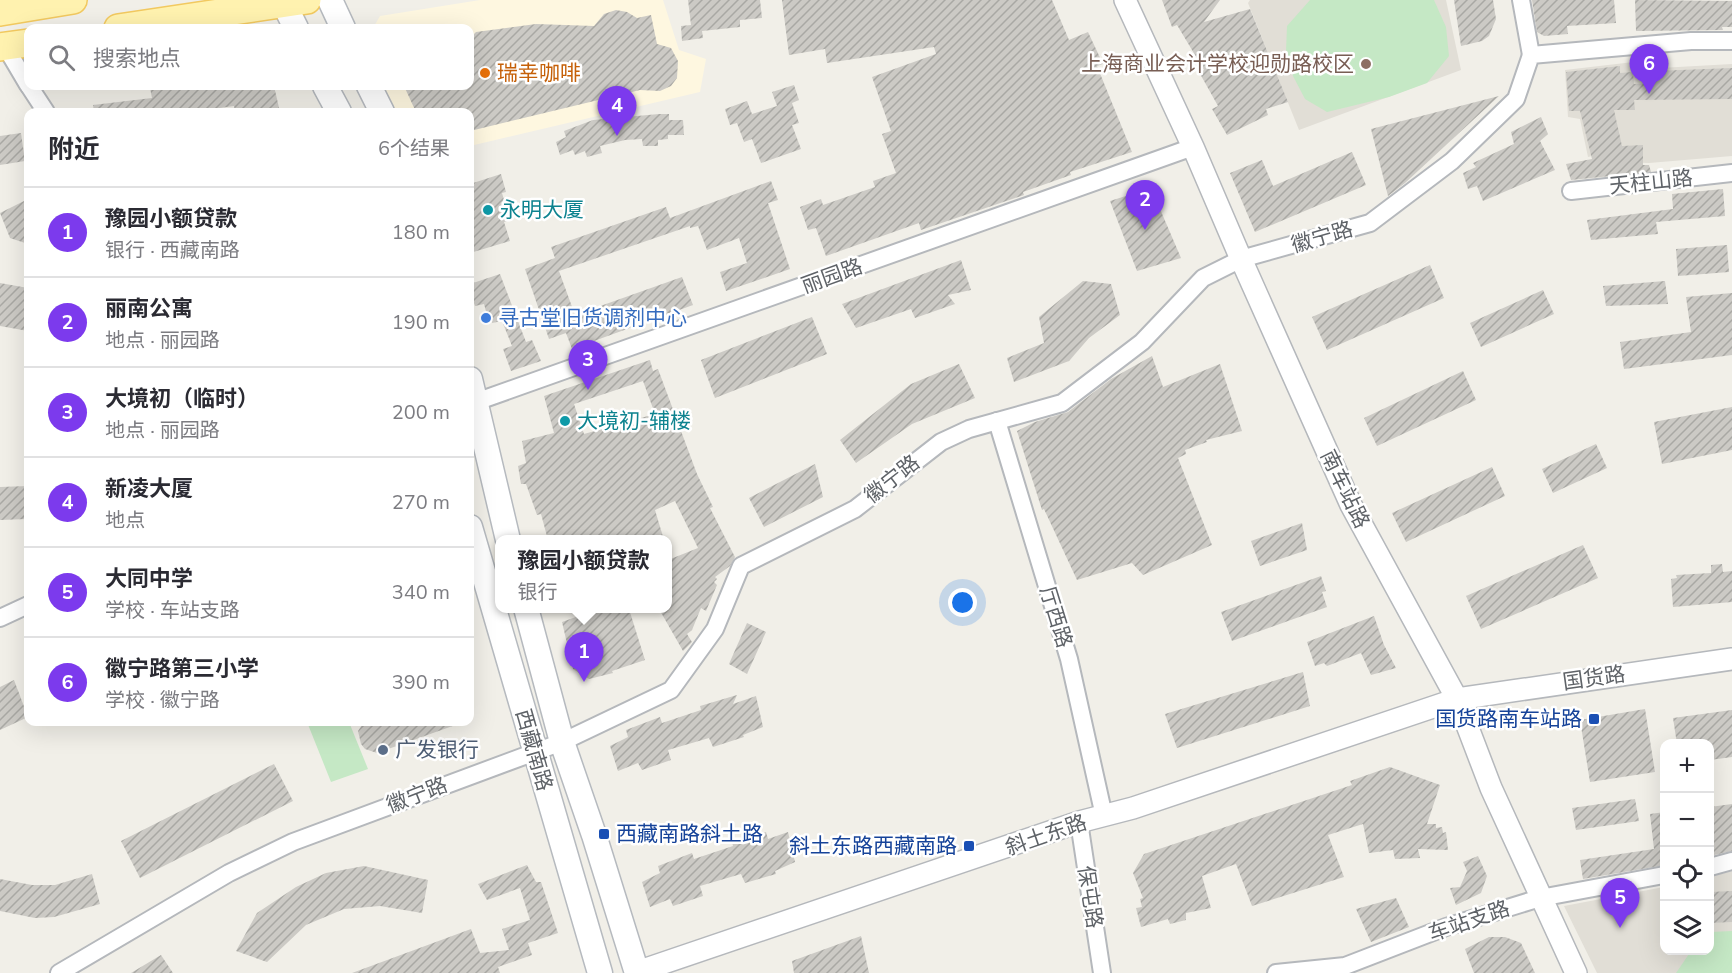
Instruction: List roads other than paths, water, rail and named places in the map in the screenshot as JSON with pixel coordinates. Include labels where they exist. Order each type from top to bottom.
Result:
[{"type":"main road","points":[[0,12],[73,0]]},
{"type":"main road","points":[[330,0],[341,24]]},
{"type":"main road","points":[[144,24],[291,1],[295,24]]},
{"type":"main road","points":[[327,90],[337,108]]},
{"type":"main road","points":[[371,90],[380,108]]},
{"type":"main road","points":[[474,407],[507,535]]},
{"type":"main road","name":"西藏南路","points":[[474,541],[600,973]]},
{"type":"main road","name":"西藏南路","points":[[527,613],[562,742],[636,973]]},
{"type":"street","name":"南车站路","points":[[1125,0],[1193,147],[1241,260],[1352,506],[1457,699],[1491,788],[1576,973]]},
{"type":"street","points":[[1521,0],[1530,55],[1691,41],[1732,41]]},
{"type":"street","points":[[11,45],[24,74]]},
{"type":"street","name":"徽宁路","points":[[59,973],[229,873],[293,842],[562,742],[671,690],[715,629],[741,566],[855,509],[941,442],[969,429],[1062,403],[1142,342],[1203,278],[1241,260],[1370,223],[1452,161],[1516,99],[1530,55]]},
{"type":"street","points":[[32,90],[43,108]]},
{"type":"street","name":"丽园路","points":[[474,394],[1193,147]]},
{"type":"street","name":"天柱山路","points":[[1571,191],[1732,173]]},
{"type":"street","name":"厅西路","points":[[997,421],[1069,659],[1104,816]]},
{"type":"street","points":[[0,618],[24,607]]},
{"type":"street","name":"国货路","points":[[1457,699],[1732,659]]},
{"type":"street","name":"斜土东路","points":[[636,973],[1079,822],[1133,808],[1457,699]]},
{"type":"street","name":"保屯路","points":[[1079,822],[1102,973]]},
{"type":"street","points":[[1714,866],[1732,861]]},
{"type":"street","name":"车站支路","points":[[1276,973],[1345,966],[1446,927],[1540,898],[1660,876]]},
{"type":"place","name":"上海商业会计学校迎勋路校区","points":[[1366,64]]},
{"type":"place","name":"瑞幸咖啡","points":[[485,73]]},
{"type":"place","name":"徽宁路第三小学","points":[[1649,94]]},
{"type":"place","name":"新凌大厦","points":[[617,136]]},
{"type":"place","name":"永明大厦","points":[[488,210]]},
{"type":"place","name":"丽南公寓","points":[[1145,230]]},
{"type":"place","name":"寻古堂旧货调剂中心","points":[[486,318]]},
{"type":"place","name":"大境初（临时）","points":[[588,390]]},
{"type":"place","name":"大境初-辅楼","points":[[565,421]]},
{"type":"place","name":"豫园小额贷款","points":[[584,682]]},
{"type":"place","name":"国货路南车站路","points":[[1594,719]]},
{"type":"place","name":"广发银行","points":[[383,750]]},
{"type":"place","name":"西藏南路斜土路","points":[[604,834]]},
{"type":"place","name":"斜土东路西藏南路","points":[[969,846]]},
{"type":"place","name":"大同中学","points":[[1620,928]]}]
